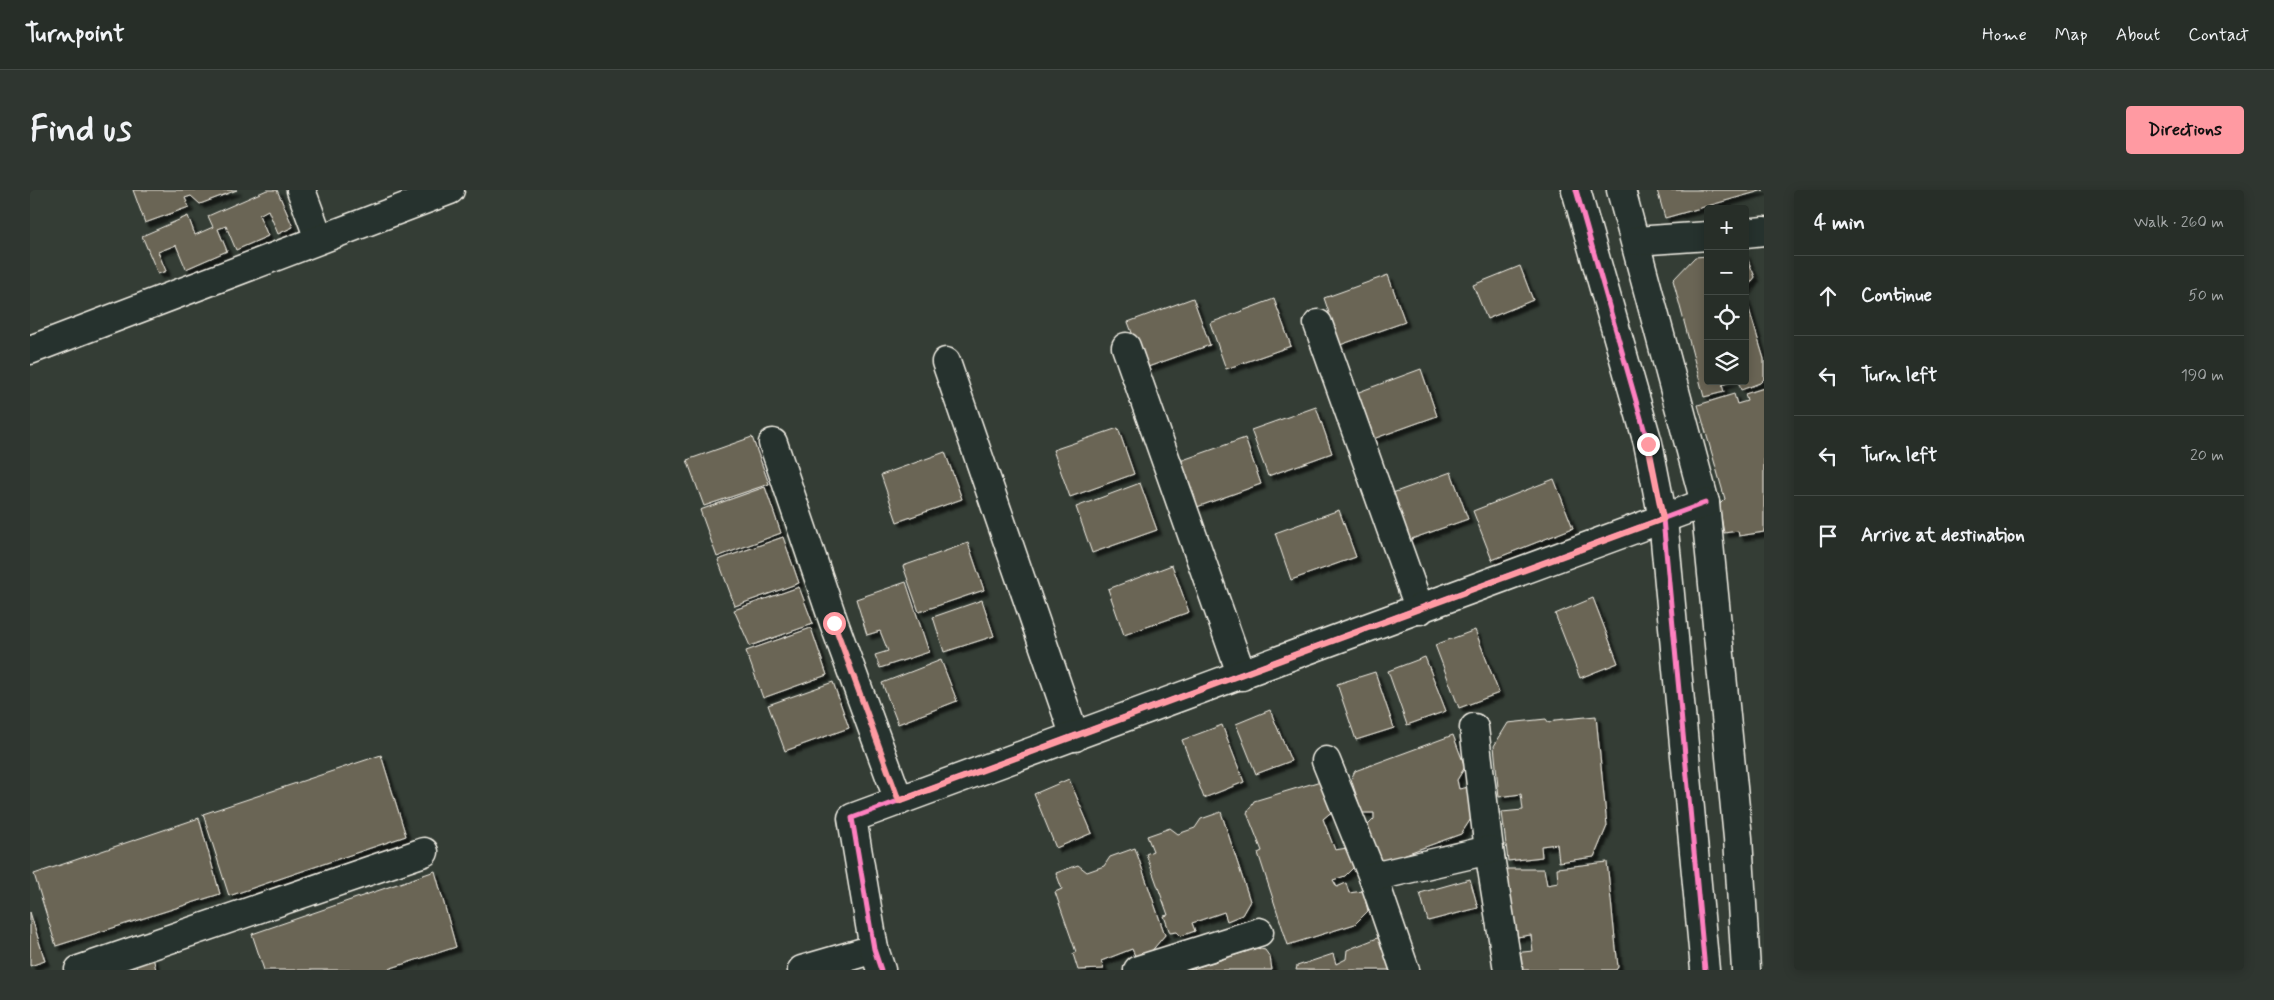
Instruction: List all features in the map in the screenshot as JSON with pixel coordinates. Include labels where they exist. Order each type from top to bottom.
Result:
[{"type":"street","points":[[302,190],[319,239]]},
{"type":"street","points":[[1576,190],[1648,444],[1663,519],[1705,970]]},
{"type":"street","points":[[1622,190],[1705,503],[1738,838],[1746,970]]},
{"type":"street","points":[[30,350],[442,191]]},
{"type":"street","points":[[1749,233],[1764,231]]},
{"type":"street","points":[[1636,241],[1704,236]]},
{"type":"street","points":[[1318,324],[1420,610]]},
{"type":"street","points":[[1126,347],[1242,676]]},
{"type":"street","points":[[946,362],[1075,737]]},
{"type":"street","points":[[773,443],[834,623],[899,801]]},
{"type":"street","points":[[802,970],[878,959],[852,818],[1242,676],[1705,503]]},
{"type":"street","points":[[1474,728],[1489,850],[1508,970]]},
{"type":"street","points":[[1326,761],[1373,878],[1405,970]]},
{"type":"street","points":[[1373,878],[1489,850]]},
{"type":"street","points":[[79,970],[424,852]]},
{"type":"street","points":[[1138,970],[1260,932]]},
{"type":"building","points":[[133,190],[237,190],[200,204],[191,196],[185,198],[189,207],[145,223]]},
{"type":"building","points":[[267,190],[277,190],[293,227],[278,234],[268,210],[259,215],[268,236],[236,250],[226,226],[218,229],[227,251],[186,269],[176,245],[158,252],[166,271],[158,274],[142,236],[188,216],[195,235],[213,227],[208,216]]},
{"type":"building","points":[[1657,190],[1764,190],[1711,205],[1704,205],[1704,207],[1665,218]]},
{"type":"building","points":[[1704,256],[1704,385],[1722,385],[1724,392],[1704,397],[1673,280],[1695,257]]},
{"type":"building","points":[[1749,263],[1755,277],[1749,285]]},
{"type":"building","points":[[1520,266],[1533,300],[1487,319],[1473,285]]},
{"type":"building","points":[[1388,275],[1405,322],[1340,345],[1324,298]]},
{"type":"building","points":[[1193,298],[1210,345],[1145,368],[1128,322]]},
{"type":"building","points":[[1274,299],[1291,346],[1226,369],[1210,323]]},
{"type":"building","points":[[1749,309],[1764,359],[1764,379],[1760,383],[1741,390],[1739,385],[1749,385]]},
{"type":"building","points":[[1421,369],[1437,416],[1373,439],[1356,393]]},
{"type":"building","points":[[1764,388],[1764,532],[1739,536],[1738,531],[1724,533],[1719,505],[1725,499],[1698,405],[1734,394],[1737,404],[1747,401],[1745,394]]},
{"type":"building","points":[[1316,407],[1332,453],[1268,476],[1251,430]]},
{"type":"building","points":[[1118,428],[1134,474],[1070,497],[1053,450]]},
{"type":"building","points":[[752,437],[769,484],[704,506],[687,460]]},
{"type":"building","points":[[1245,438],[1261,484],[1197,507],[1180,461]]},
{"type":"building","points":[[945,452],[962,499],[897,522],[881,475]]},
{"type":"building","points":[[1451,472],[1468,519],[1403,542],[1387,495]]},
{"type":"building","points":[[1554,479],[1573,528],[1492,560],[1473,511]]},
{"type":"building","points":[[1140,483],[1157,530],[1092,553],[1076,507]]},
{"type":"building","points":[[765,487],[781,533],[717,557],[700,510]]},
{"type":"building","points":[[1339,510],[1356,557],[1291,580],[1275,533]]},
{"type":"building","points":[[783,537],[799,583],[735,606],[718,560]]},
{"type":"building","points":[[968,543],[984,590],[919,612],[903,566]]},
{"type":"building","points":[[1172,565],[1189,612],[1124,635],[1108,589]]},
{"type":"building","points":[[906,582],[929,652],[880,668],[875,655],[888,651],[880,631],[867,635],[856,599]]},
{"type":"building","points":[[799,587],[813,624],[750,646],[734,610]]},
{"type":"building","points":[[1593,598],[1618,663],[1580,678],[1555,614]]},
{"type":"building","points":[[982,600],[994,636],[944,652],[933,617]]},
{"type":"building","points":[[811,628],[827,675],[763,698],[746,651]]},
{"type":"building","points":[[1475,630],[1499,693],[1459,708],[1435,645]]},
{"type":"building","points":[[1425,657],[1446,711],[1407,725],[1388,671]]},
{"type":"building","points":[[941,660],[957,701],[898,724],[882,683]]},
{"type":"building","points":[[1375,672],[1394,728],[1356,740],[1337,684]]},
{"type":"building","points":[[833,682],[849,728],[785,751],[768,705]]},
{"type":"building","points":[[1270,710],[1291,761],[1256,774],[1236,724]]},
{"type":"building","points":[[1596,716],[1607,826],[1594,857],[1559,862],[1557,844],[1541,846],[1542,857],[1508,861],[1502,812],[1523,810],[1521,794],[1499,797],[1494,746],[1508,723],[1546,719],[1549,723],[1555,720]]},
{"type":"building","points":[[1222,725],[1244,782],[1204,798],[1182,740]]},
{"type":"building","points":[[1453,735],[1465,767],[1457,780],[1459,789],[1469,787],[1476,811],[1461,834],[1378,864],[1365,828],[1374,819],[1374,813],[1362,813],[1351,779],[1355,771]]},
{"type":"building","points":[[381,755],[406,836],[229,896],[203,814]]},
{"type":"building","points":[[1069,779],[1092,833],[1056,848],[1034,794]]},
{"type":"building","points":[[1324,780],[1335,809],[1323,819],[1335,850],[1347,848],[1355,866],[1345,876],[1333,880],[1337,887],[1346,883],[1349,893],[1363,891],[1368,911],[1355,924],[1288,945],[1258,853],[1262,851],[1247,813],[1254,801]]},
{"type":"building","points":[[1221,812],[1250,901],[1242,915],[1227,921],[1224,912],[1192,923],[1195,931],[1181,936],[1177,932],[1170,933],[1164,916],[1168,915],[1146,854],[1153,851],[1147,836],[1170,828],[1178,834],[1195,828],[1201,819]]},
{"type":"building","points":[[199,818],[220,894],[56,946],[34,874]]},
{"type":"building","points":[[1135,848],[1165,935],[1150,953],[1136,958],[1132,949],[1101,961],[1104,969],[1078,970],[1073,954],[1076,952],[1055,892],[1062,889],[1056,873],[1078,865],[1087,872],[1104,866],[1110,857]]},
{"type":"building","points":[[1607,862],[1618,967],[1616,970],[1514,970],[1513,953],[1533,951],[1531,935],[1510,938],[1504,887],[1508,869],[1544,869],[1547,885],[1558,883],[1557,868]]},
{"type":"building","points":[[435,871],[456,947],[385,970],[264,970],[252,934]]},
{"type":"building","points":[[1470,879],[1478,908],[1428,921],[1420,893]]},
{"type":"building","points":[[30,912],[45,961],[30,966]]},
{"type":"building","points":[[1385,935],[1397,970],[1296,970],[1297,966],[1333,954],[1336,964],[1346,959],[1347,950]]},
{"type":"building","points":[[1257,948],[1265,950],[1270,957],[1272,970],[1189,970]]},
{"type":"building","points":[[153,957],[156,970],[115,970]]},
{"type":"cycle path","points":[[1576,190],[1648,443],[1663,519],[1705,970]]},
{"type":"cycle path","points":[[881,970],[874,949],[852,818],[1705,503]]},
{"type":"route","points":[[834,623],[899,801],[1663,519],[1648,444]]}]
